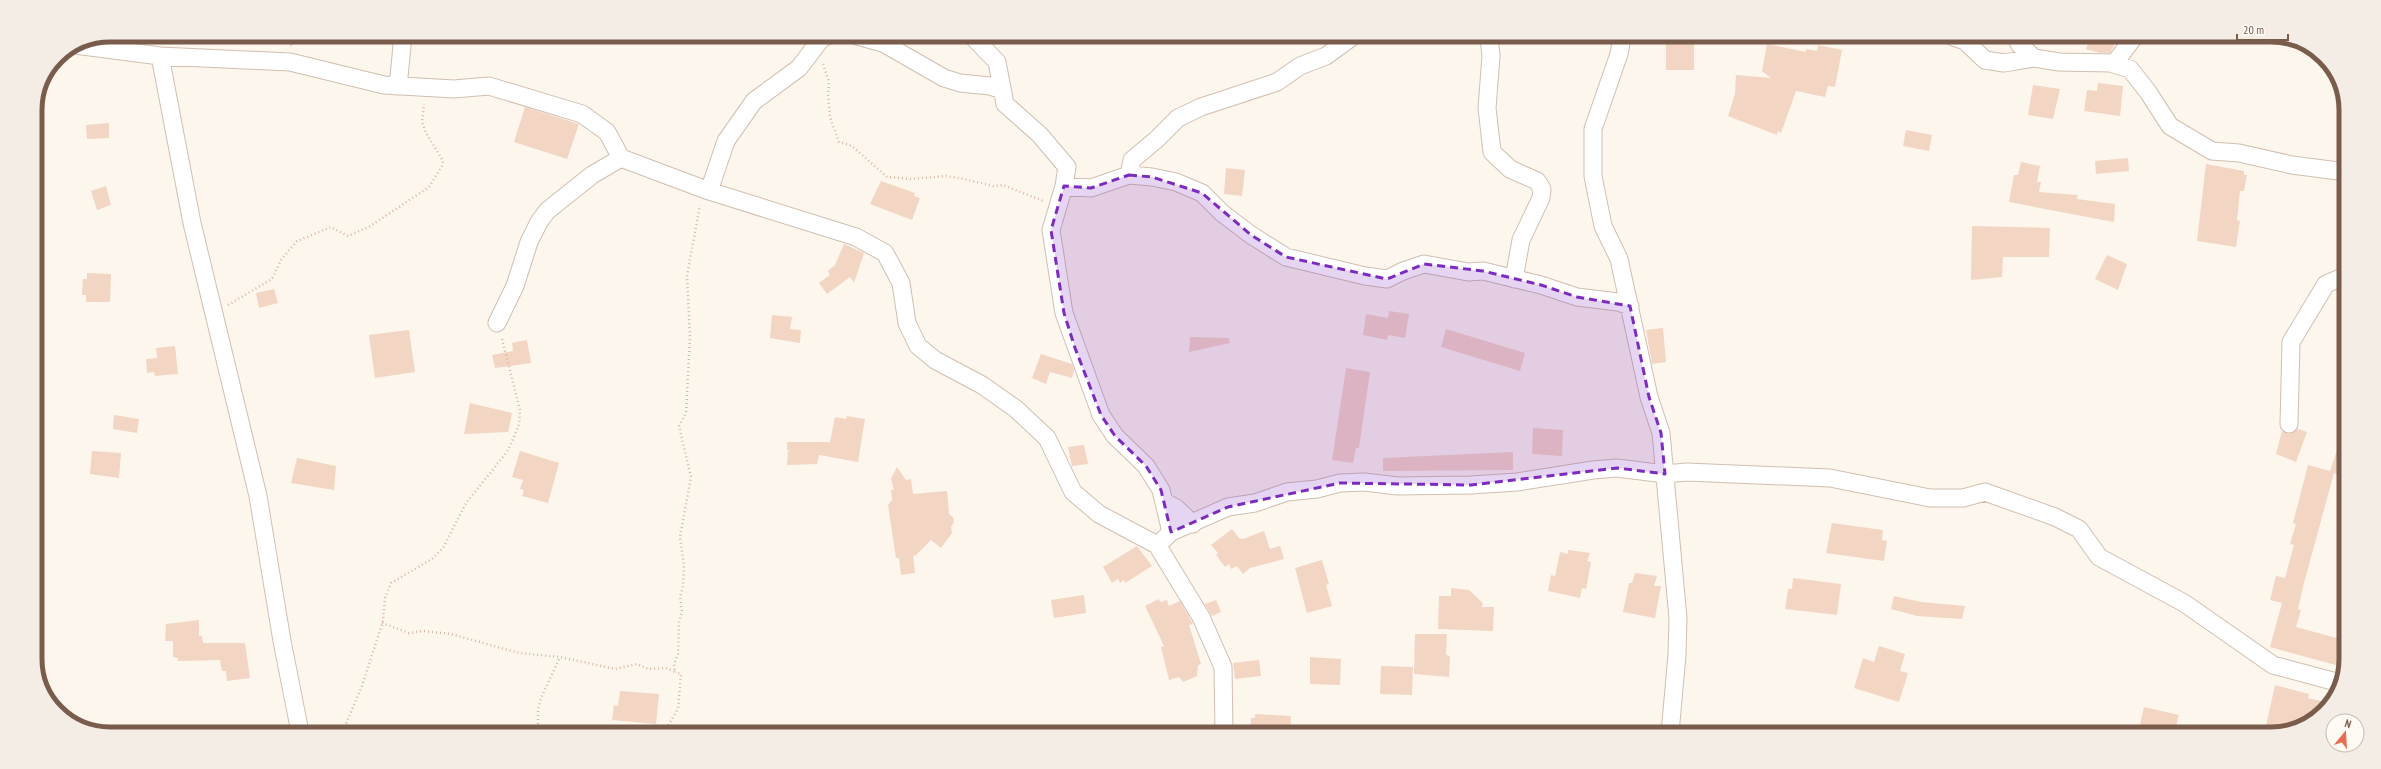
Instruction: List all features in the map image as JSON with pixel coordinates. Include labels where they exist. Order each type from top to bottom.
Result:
[{"type":"street","points":[[396,86],[399,77],[402,42]]},
{"type":"street","points":[[707,190],[726,141],[754,101],[799,68],[820,42]]},
{"type":"street","points":[[891,42],[944,78],[960,83],[990,86],[1002,90]]},
{"type":"street","points":[[978,42],[997,62],[1006,104],[1040,135],[1067,167],[1064,186],[1051,230],[1064,313],[1075,348],[1102,415],[1115,436],[1146,466],[1161,490],[1171,532]]},
{"type":"street","points":[[1129,175],[1132,160],[1157,139],[1178,118],[1201,107],[1277,82],[1300,66],[1326,56],[1344,42]]},
{"type":"street","points":[[1490,42],[1491,56],[1487,108],[1492,152],[1510,169],[1537,181],[1542,189],[1541,198],[1521,240],[1514,279]]},
{"type":"street","points":[[1621,42],[1619,54],[1593,129],[1592,176],[1603,226],[1619,259],[1649,396],[1660,433],[1678,618],[1678,656],[1671,727]]},
{"type":"street","points":[[1967,42],[1985,60],[2004,63],[2034,58],[2059,62],[2114,64],[2130,69],[2148,92],[2170,126],[2212,151],[2239,153],[2292,165],[2339,171]]},
{"type":"street","points":[[2018,42],[2034,58]]},
{"type":"street","points":[[2114,64],[2130,42]]},
{"type":"street","points":[[86,46],[160,56],[290,62],[384,85],[454,89],[489,86],[582,114],[607,132],[621,158],[707,190],[856,238],[885,253],[901,283],[908,323],[918,346],[935,360],[982,384],[1016,409],[1047,438],[1073,492],[1099,514],[1157,545],[1201,617],[1223,667],[1224,727]]},
{"type":"street","points":[[160,56],[192,223],[212,312],[258,496],[282,640],[299,727]]},
{"type":"street","points":[[497,323],[514,286],[529,242],[539,222],[547,211],[592,175],[621,158]]},
{"type":"street","points":[[1064,186],[1091,188],[1129,175],[1152,177],[1176,182],[1202,193],[1222,213],[1251,235],[1286,257],[1365,276],[1387,279],[1424,264],[1468,272],[1483,271],[1541,285],[1577,297],[1618,302],[1630,306]]},
{"type":"street","points":[[2289,424],[2291,342],[2326,284],[2339,279]]},
{"type":"street","points":[[1157,545],[1171,532],[1193,524],[1228,507],[1255,503],[1287,492],[1317,489],[1340,483],[1364,482],[1398,486],[1471,485],[1516,482],[1593,470],[1617,468],[1665,474],[1687,472],[1798,475],[1865,484],[1890,491],[1930,498],[1963,498],[1985,492],[2055,517],[2079,529],[2099,557],[2184,603],[2273,665],[2335,682]]},
{"type":"street","points":[[1165,502],[1176,508],[1193,524]]},
{"type":"path","points":[[822,42],[829,82],[828,94],[830,117],[839,142],[852,146],[887,177],[911,180],[946,176],[993,186],[1004,185],[1058,205]]},
{"type":"path","points":[[212,312],[272,279],[281,260],[297,241],[331,227],[348,236],[369,227],[429,187],[442,166],[443,161],[426,133],[422,122],[425,99],[424,88]]},
{"type":"path","points":[[675,672],[674,664],[678,654],[679,622],[682,611],[680,597],[683,586],[684,566],[681,558],[680,537],[691,477],[679,426],[686,413],[690,337],[687,276],[699,206],[707,190]]},
{"type":"path","points":[[344,727],[362,686],[382,623],[385,598],[391,583],[432,559],[443,548],[466,503],[507,452],[519,424],[520,410],[497,323]]},
{"type":"path","points":[[382,623],[409,632],[443,633],[508,651],[560,657],[615,669],[637,664],[648,669],[666,668],[681,674],[678,709],[667,727]]},
{"type":"path","points":[[538,727],[538,710],[541,698],[560,657]]},
{"type":"highlighted area","points":[[1129,175],[1152,177],[1202,193],[1251,235],[1286,257],[1387,279],[1424,264],[1483,271],[1541,285],[1577,297],[1630,306],[1649,397],[1661,433],[1665,474],[1617,468],[1471,485],[1340,483],[1228,507],[1171,532],[1161,490],[1146,466],[1115,436],[1101,415],[1075,348],[1064,313],[1051,230],[1064,186],[1091,188]]},
{"type":"building","points":[[1666,42],[1694,42],[1694,70],[1666,70]]},
{"type":"building","points":[[2088,42],[2116,42],[2110,53],[2100,53],[2086,49]]},
{"type":"building","points":[[1767,44],[1806,52],[1806,49],[1817,51],[1818,45],[1842,50],[1835,87],[1828,86],[1825,97],[1796,91],[1781,133],[1778,131],[1777,135],[1728,116],[1735,94],[1736,75],[1771,78],[1762,71]]},
{"type":"building","points":[[2098,83],[2123,86],[2120,116],[2084,111],[2087,90],[2097,91]]},
{"type":"building","points":[[2033,85],[2060,89],[2053,119],[2028,115]]},
{"type":"building","points":[[525,107],[579,124],[567,159],[514,142]]},
{"type":"building","points":[[109,123],[109,138],[87,139],[86,125]]},
{"type":"building","points":[[1906,130],[1932,135],[1929,151],[1903,146]]},
{"type":"building","points":[[2128,158],[2129,171],[2096,174],[2095,161]]},
{"type":"building","points":[[2021,162],[2040,166],[2037,182],[2041,182],[2039,192],[2078,195],[2077,199],[2115,204],[2114,222],[2009,202],[2014,175],[2018,175]]},
{"type":"building","points":[[2206,164],[2244,171],[2244,175],[2247,175],[2244,191],[2240,191],[2237,220],[2240,221],[2236,247],[2197,241]]},
{"type":"building","points":[[1226,168],[1245,170],[1242,196],[1224,194]]},
{"type":"building","points":[[881,181],[915,193],[914,196],[920,198],[912,220],[870,204]]},
{"type":"building","points":[[106,186],[111,205],[97,210],[91,191]]},
{"type":"building","points":[[1972,226],[2050,228],[2049,257],[2003,257],[2002,277],[1971,280]]},
{"type":"building","points":[[844,244],[864,253],[854,283],[850,277],[827,294],[819,283],[830,275],[828,271],[835,265]]},
{"type":"building","points":[[2107,255],[2127,264],[2118,290],[2095,279]]},
{"type":"building","points":[[87,273],[111,274],[110,302],[86,302],[86,295],[82,295],[83,279],[87,279]]},
{"type":"building","points":[[274,289],[278,303],[259,308],[256,293]]},
{"type":"building","points":[[1389,311],[1409,314],[1405,338],[1388,335],[1387,340],[1363,335],[1366,314],[1388,318]]},
{"type":"building","points":[[772,315],[792,317],[790,329],[801,330],[800,343],[770,338]]},
{"type":"building","points":[[1663,328],[1666,362],[1652,364],[1646,330]]},
{"type":"building","points":[[1446,329],[1525,353],[1520,371],[1441,347]]},
{"type":"building","points":[[409,330],[415,372],[375,378],[369,335]]},
{"type":"building","points":[[1190,337],[1229,338],[1230,343],[1189,352]]},
{"type":"building","points":[[527,340],[531,363],[495,368],[492,355],[513,351],[512,343]]},
{"type":"building","points":[[175,346],[178,374],[155,376],[154,372],[147,373],[146,359],[157,358],[156,348]]},
{"type":"building","points":[[1041,354],[1072,364],[1074,370],[1072,378],[1050,372],[1046,384],[1032,378]]},
{"type":"building","points":[[1346,368],[1370,372],[1359,448],[1356,448],[1353,463],[1332,460]]},
{"type":"building","points":[[470,403],[512,413],[508,432],[464,434]]},
{"type":"building","points":[[114,415],[139,419],[137,433],[113,429]]},
{"type":"building","points":[[847,416],[865,419],[858,462],[819,455],[817,464],[787,465],[788,451],[791,451],[787,450],[787,442],[830,442],[835,417],[846,419]]},
{"type":"building","points":[[1533,428],[1563,430],[1562,456],[1532,454]]},
{"type":"building","points":[[2298,429],[2307,432],[2296,462],[2276,454],[2282,431],[2289,434]]},
{"type":"building","points":[[2339,444],[2339,475],[2334,473],[2304,583],[2298,609],[2301,610],[2296,627],[2339,639],[2338,666],[2270,647],[2282,603],[2270,600],[2276,576],[2285,578],[2294,545],[2290,544],[2296,524],[2293,523],[2308,465],[2330,471]]},
{"type":"building","points":[[1084,445],[1088,464],[1072,466],[1068,447]]},
{"type":"building","points":[[92,451],[121,453],[119,478],[90,474]]},
{"type":"building","points":[[520,451],[559,463],[548,503],[522,496],[524,490],[520,489],[523,480],[512,477]]},
{"type":"building","points":[[1513,452],[1513,470],[1383,471],[1383,458]]},
{"type":"building","points":[[297,458],[336,466],[334,490],[291,483]]},
{"type":"building","points":[[897,467],[906,480],[911,479],[913,494],[947,491],[949,514],[953,517],[954,522],[951,527],[952,533],[941,548],[931,540],[916,555],[913,556],[915,573],[901,575],[899,558],[896,558],[888,505],[892,500],[891,490],[894,490],[891,479]]},
{"type":"building","points":[[1832,523],[1883,530],[1882,540],[1887,541],[1884,561],[1826,553]]},
{"type":"building","points":[[1232,529],[1239,538],[1243,539],[1264,531],[1270,549],[1280,546],[1284,559],[1250,568],[1243,574],[1237,566],[1231,569],[1229,564],[1225,567],[1216,555],[1218,553],[1211,545]]},
{"type":"building","points":[[1137,546],[1152,566],[1125,583],[1124,580],[1120,583],[1118,579],[1112,583],[1103,567]]},
{"type":"building","points":[[1568,550],[1590,553],[1587,561],[1591,562],[1586,589],[1582,588],[1580,598],[1548,591],[1551,575],[1555,576],[1560,552],[1568,554]]},
{"type":"building","points":[[1322,560],[1329,584],[1326,585],[1332,606],[1307,613],[1295,568]]},
{"type":"building","points":[[1635,573],[1657,576],[1654,586],[1661,586],[1655,618],[1623,612],[1629,583],[1632,583]]},
{"type":"building","points":[[1793,578],[1841,584],[1837,615],[1785,609],[1788,589],[1792,589]]},
{"type":"building","points":[[1451,588],[1469,590],[1483,603],[1482,607],[1494,607],[1493,631],[1438,629],[1439,596],[1451,596]]},
{"type":"building","points":[[1084,595],[1086,613],[1054,618],[1051,600]]},
{"type":"building","points":[[1894,596],[1921,602],[1965,606],[1962,619],[1917,616],[1891,609]]},
{"type":"building","points":[[1159,599],[1160,602],[1167,600],[1169,606],[1180,601],[1193,624],[1189,625],[1201,664],[1198,665],[1197,676],[1183,682],[1179,677],[1169,680],[1161,647],[1164,646],[1145,606]]},
{"type":"building","points":[[1216,600],[1221,612],[1212,616],[1205,604]]},
{"type":"building","points":[[199,620],[199,636],[202,636],[203,643],[245,643],[250,678],[227,681],[226,671],[222,671],[220,660],[178,661],[178,658],[173,657],[173,641],[165,641],[166,624]]},
{"type":"building","points":[[1415,634],[1447,634],[1446,655],[1450,656],[1449,677],[1414,674]]},
{"type":"building","points":[[1879,646],[1905,654],[1900,671],[1908,673],[1899,702],[1854,688],[1863,658],[1874,662]]},
{"type":"building","points":[[1310,657],[1341,659],[1340,685],[1310,684]]},
{"type":"building","points":[[1259,660],[1261,676],[1235,679],[1233,663]]},
{"type":"building","points":[[1381,666],[1413,667],[1412,695],[1380,694]]},
{"type":"building","points":[[2275,685],[2309,694],[2308,698],[2321,701],[2320,706],[2305,718],[2284,726],[2266,726]]},
{"type":"building","points":[[620,691],[659,694],[656,724],[612,720],[614,705],[618,706]]},
{"type":"building","points":[[2144,707],[2179,715],[2176,727],[2140,727]]},
{"type":"building","points":[[1255,714],[1291,716],[1290,727],[1250,727],[1251,718],[1255,718]]}]
